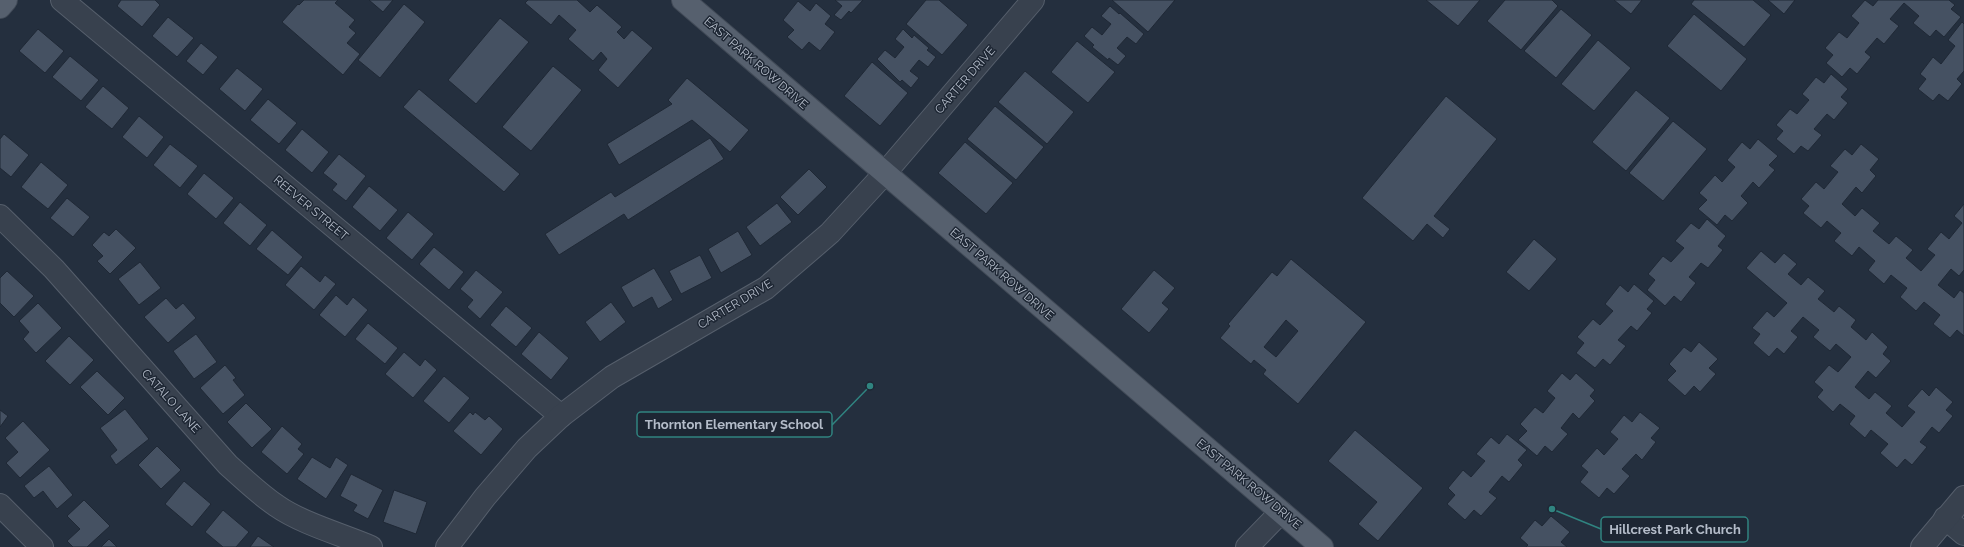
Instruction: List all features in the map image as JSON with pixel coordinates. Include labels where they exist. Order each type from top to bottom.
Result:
[{"type":"main road","points":[[0,7],[6,0]]},
{"type":"main road","name":"EAST PARK ROW DRIVE","points":[[682,0],[1322,547]]},
{"type":"street","name":"REEVER STREET","points":[[62,0],[561,416]]},
{"type":"street","name":"CARTER DRIVE","points":[[447,547],[485,497],[522,453],[561,416],[612,377],[766,288],[830,233],[885,173],[1034,0]]},
{"type":"street","name":"CATALO LANE","points":[[0,216],[54,269],[228,465],[256,490],[278,507],[295,516],[371,547]]},
{"type":"street","points":[[1922,547],[1964,497]]},
{"type":"street","points":[[0,504],[42,547]]},
{"type":"street","points":[[1247,547],[1281,512]]},
{"type":"street","points":[[1945,518],[1964,534]]},
{"type":"building","points":[[121,0],[155,0],[160,5],[142,27],[117,6]]},
{"type":"building","points":[[304,0],[338,0],[335,3],[355,20],[349,27],[356,33],[347,43],[360,54],[343,75],[282,22],[298,4],[299,5]]},
{"type":"building","points":[[369,0],[393,0],[383,12]]},
{"type":"building","points":[[528,0],[577,0],[590,12],[597,5],[622,27],[617,32],[624,39],[632,30],[653,48],[618,88],[598,70],[607,59],[601,52],[593,61],[568,39],[576,30],[559,15],[551,25],[525,3]]},
{"type":"building","points":[[835,0],[863,0],[851,13],[849,11],[841,20],[834,15],[842,6]]},
{"type":"building","points":[[926,0],[939,0],[968,25],[942,55],[906,24]]},
{"type":"building","points":[[1112,0],[1175,0],[1148,32]]},
{"type":"building","points":[[1426,0],[1480,0],[1458,26]]},
{"type":"building","points":[[1505,0],[1552,0],[1558,6],[1521,50],[1487,21]]},
{"type":"building","points":[[1614,0],[1642,0],[1631,14]]},
{"type":"building","points":[[1694,0],[1753,0],[1771,15],[1744,47],[1691,4]]},
{"type":"building","points":[[1768,0],[1795,0],[1784,14]]},
{"type":"building","points":[[1865,0],[1873,6],[1878,0],[1949,0],[1955,5],[1951,9],[1961,17],[1944,37],[1936,30],[1930,37],[1913,23],[1919,16],[1904,3],[1890,19],[1899,26],[1884,44],[1877,38],[1865,52],[1871,57],[1857,74],[1850,68],[1842,77],[1826,63],[1833,55],[1825,48],[1839,32],[1847,38],[1859,23],[1851,16]]},
{"type":"building","points":[[798,1],[810,11],[816,3],[831,16],[825,24],[835,32],[820,51],[809,42],[802,50],[787,37],[794,30],[783,20]]},
{"type":"building","points":[[404,4],[425,22],[380,78],[358,60]]},
{"type":"building","points":[[1110,6],[1144,34],[1136,44],[1127,37],[1117,48],[1126,56],[1118,65],[1109,58],[1108,60],[1092,47],[1094,45],[1084,36],[1092,27],[1102,35],[1111,24],[1101,16]]},
{"type":"building","points":[[1561,9],[1592,35],[1556,78],[1524,51]]},
{"type":"building","points":[[1694,14],[1747,59],[1721,91],[1667,46]]},
{"type":"building","points":[[168,17],[194,38],[177,57],[152,36]]},
{"type":"building","points":[[500,18],[529,42],[476,104],[448,80]]},
{"type":"building","points":[[1962,22],[1964,24],[1964,71],[1957,79],[1962,84],[1948,101],[1939,94],[1933,101],[1918,89],[1926,79],[1920,74],[1933,57],[1941,64],[1955,46],[1948,40]]},
{"type":"building","points":[[38,29],[64,51],[45,73],[19,51]]},
{"type":"building","points":[[903,29],[912,38],[914,35],[929,48],[927,50],[936,57],[928,67],[919,60],[910,71],[919,78],[911,88],[902,80],[900,82],[877,59],[885,50],[895,58],[904,47],[895,39]]},
{"type":"building","points":[[1598,40],[1631,68],[1594,111],[1561,84]]},
{"type":"building","points":[[1077,41],[1115,72],[1088,103],[1051,72]]},
{"type":"building","points":[[201,43],[218,57],[203,75],[186,61]]},
{"type":"building","points":[[70,56],[99,80],[81,101],[52,77]]},
{"type":"building","points":[[872,62],[908,93],[880,126],[844,96]]},
{"type":"building","points":[[553,66],[582,90],[531,151],[502,127]]},
{"type":"building","points":[[237,68],[263,89],[245,111],[219,89]]},
{"type":"building","points":[[1025,71],[1074,112],[1047,144],[998,102]]},
{"type":"building","points":[[1831,74],[1848,89],[1841,97],[1848,103],[1834,120],[1827,114],[1814,129],[1822,135],[1808,151],[1801,146],[1794,154],[1776,139],[1783,131],[1776,125],[1790,109],[1797,114],[1809,100],[1802,94],[1816,77],[1824,83]]},
{"type":"building","points":[[687,78],[749,130],[730,152],[692,120],[619,165],[607,144],[672,104],[668,100]]},
{"type":"building","points":[[103,86],[129,108],[112,129],[85,107]]},
{"type":"building","points":[[419,89],[520,174],[504,192],[403,107]]},
{"type":"building","points":[[1636,90],[1670,118],[1626,171],[1592,142]]},
{"type":"building","points":[[1446,96],[1497,139],[1434,216],[1450,229],[1443,238],[1427,224],[1413,241],[1362,198]]},
{"type":"building","points":[[268,99],[297,123],[279,144],[250,120]]},
{"type":"building","points":[[995,106],[1044,147],[1016,180],[967,139]]},
{"type":"building","points":[[139,116],[164,137],[147,158],[122,137]]},
{"type":"building","points":[[1673,121],[1707,149],[1663,201],[1629,173]]},
{"type":"building","points":[[302,129],[329,152],[312,173],[285,150]]},
{"type":"building","points":[[4,134],[29,155],[11,177],[0,168],[0,139]]},
{"type":"building","points":[[710,138],[724,159],[628,220],[624,214],[559,255],[545,234],[611,192],[615,197]]},
{"type":"building","points":[[1758,139],[1778,156],[1769,165],[1775,170],[1759,188],[1753,182],[1741,196],[1748,203],[1732,221],[1725,215],[1717,225],[1698,209],[1707,200],[1699,193],[1715,175],[1722,182],[1735,167],[1727,160],[1742,142],[1750,149]]},
{"type":"building","points":[[965,142],[1013,183],[986,214],[938,173]]},
{"type":"building","points":[[170,144],[198,166],[180,188],[153,165]]},
{"type":"building","points":[[1861,144],[1879,159],[1870,170],[1876,176],[1862,193],[1856,187],[1842,204],[1855,216],[1862,208],[1880,223],[1873,231],[1889,244],[1896,236],[1913,250],[1906,258],[1921,271],[1935,255],[1927,249],[1941,232],[1949,239],[1962,223],[1954,216],[1964,204],[1964,270],[1959,276],[1951,269],[1938,285],[1954,298],[1960,290],[1964,293],[1964,336],[1957,330],[1950,338],[1933,324],[1940,315],[1924,302],[1916,311],[1900,297],[1907,288],[1891,275],[1884,284],[1868,270],[1875,261],[1859,247],[1852,256],[1834,241],[1841,233],[1827,221],[1821,228],[1803,213],[1809,206],[1801,199],[1816,182],[1824,189],[1838,172],[1830,166],[1845,149],[1852,155]]},
{"type":"building","points":[[339,154],[366,176],[346,201],[332,190],[337,184],[323,173]]},
{"type":"building","points":[[41,162],[68,185],[48,209],[21,187]]},
{"type":"building","points":[[809,169],[827,187],[798,215],[780,197]]},
{"type":"building","points":[[204,173],[234,198],[216,219],[187,194]]},
{"type":"building","points":[[369,186],[398,210],[380,231],[352,207]]},
{"type":"building","points":[[67,198],[90,217],[73,237],[50,218]]},
{"type":"building","points":[[240,202],[267,225],[250,246],[223,223]]},
{"type":"building","points":[[777,203],[792,222],[760,246],[746,227]]},
{"type":"building","points":[[408,212],[434,234],[412,260],[386,238]]},
{"type":"building","points":[[1707,219],[1726,236],[1718,246],[1723,250],[1708,268],[1701,263],[1689,277],[1696,283],[1681,302],[1674,296],[1665,306],[1647,290],[1655,280],[1648,274],[1663,256],[1671,262],[1684,248],[1675,241],[1691,223],[1699,229]]},
{"type":"building","points":[[116,229],[136,248],[110,274],[97,261],[103,256],[92,245],[104,232],[109,236]]},
{"type":"building","points":[[272,230],[303,257],[288,275],[256,249]]},
{"type":"building","points":[[738,231],[752,255],[721,273],[708,249]]},
{"type":"building","points":[[1534,239],[1557,259],[1529,291],[1506,272]]},
{"type":"building","points":[[434,247],[464,272],[449,290],[419,264]]},
{"type":"building","points":[[1761,251],[1775,263],[1784,253],[1797,264],[1788,274],[1801,285],[1808,277],[1825,291],[1818,299],[1834,312],[1839,306],[1856,320],[1851,327],[1866,340],[1872,332],[1888,347],[1883,354],[1891,361],[1876,378],[1868,371],[1855,387],[1869,399],[1875,392],[1892,406],[1886,413],[1902,427],[1915,412],[1907,406],[1922,389],[1929,396],[1936,387],[1953,402],[1946,410],[1953,416],[1939,433],[1932,427],[1920,442],[1927,447],[1912,465],[1905,459],[1897,468],[1880,453],[1888,444],[1871,430],[1865,438],[1849,424],[1855,416],[1840,404],[1833,412],[1817,397],[1823,390],[1814,382],[1829,365],[1838,372],[1851,357],[1836,344],[1830,351],[1813,337],[1819,330],[1803,317],[1791,331],[1798,337],[1784,354],[1777,348],[1769,357],[1753,343],[1760,334],[1752,328],[1767,311],[1774,317],[1787,303],[1746,268]]},
{"type":"building","points":[[700,255],[712,278],[681,294],[669,271]]},
{"type":"building","points":[[1291,259],[1366,322],[1298,404],[1263,374],[1266,370],[1254,360],[1251,364],[1220,338],[1230,326],[1228,324],[1272,272],[1277,276]],"holes":[[[1286,320],[1298,331],[1276,357],[1264,347]]]},
{"type":"building","points":[[140,262],[161,288],[139,305],[118,279]]},
{"type":"building","points":[[301,266],[320,282],[325,275],[336,284],[314,310],[285,285]]},
{"type":"building","points":[[654,268],[673,300],[658,309],[652,297],[633,308],[621,287]]},
{"type":"building","points":[[476,270],[503,292],[480,319],[467,307],[473,300],[460,289]]},
{"type":"building","points":[[1154,270],[1175,288],[1162,303],[1169,309],[1149,333],[1121,309]]},
{"type":"building","points":[[7,271],[34,296],[14,317],[0,303],[0,278]]},
{"type":"building","points":[[1634,284],[1654,301],[1647,309],[1652,313],[1637,331],[1631,326],[1618,340],[1626,346],[1610,365],[1603,359],[1595,368],[1576,353],[1584,343],[1577,337],[1593,319],[1600,325],[1613,311],[1605,304],[1620,285],[1628,292]]},
{"type":"building","points":[[336,295],[347,305],[353,297],[368,310],[345,337],[319,315]]},
{"type":"building","points":[[166,298],[176,309],[183,303],[196,318],[168,343],[144,317]]},
{"type":"building","points":[[611,302],[626,322],[600,342],[585,322]]},
{"type":"building","points":[[38,303],[62,328],[36,353],[23,339],[29,332],[19,321]]},
{"type":"building","points":[[506,306],[532,328],[516,347],[490,325]]},
{"type":"building","points":[[368,323],[398,348],[385,364],[355,339]]},
{"type":"building","points":[[539,332],[569,358],[551,380],[521,354]]},
{"type":"building","points":[[196,334],[217,362],[194,379],[173,351]]},
{"type":"building","points":[[69,336],[94,360],[70,385],[45,361]]},
{"type":"building","points":[[1699,342],[1718,359],[1709,368],[1716,374],[1700,392],[1694,386],[1685,396],[1667,380],[1676,371],[1669,364],[1684,347],[1691,352]]},
{"type":"building","points":[[404,352],[420,366],[425,359],[437,370],[413,398],[385,374]]},
{"type":"building","points":[[225,365],[236,378],[233,380],[245,395],[223,414],[200,388]]},
{"type":"building","points":[[97,371],[125,398],[108,415],[80,387]]},
{"type":"building","points":[[1562,373],[1570,380],[1576,373],[1595,390],[1590,396],[1595,401],[1579,419],[1573,413],[1561,428],[1568,434],[1552,452],[1545,446],[1537,456],[1518,440],[1527,431],[1520,424],[1535,407],[1543,413],[1555,398],[1547,391]]},
{"type":"building","points":[[444,376],[470,398],[449,423],[423,401]]},
{"type":"building","points":[[246,403],[272,429],[252,448],[227,422]]},
{"type":"building","points":[[125,409],[149,439],[116,465],[110,456],[117,450],[100,428]]},
{"type":"building","points":[[0,410],[8,416],[0,427]]},
{"type":"building","points":[[470,412],[473,415],[475,412],[485,420],[489,416],[503,429],[481,455],[453,431]]},
{"type":"building","points":[[1640,412],[1660,428],[1651,438],[1656,442],[1642,460],[1636,454],[1622,469],[1630,476],[1614,494],[1607,488],[1599,498],[1580,482],[1588,472],[1581,466],[1597,448],[1604,455],[1618,439],[1610,432],[1624,415],[1632,422]]},
{"type":"building","points":[[23,421],[50,450],[20,478],[6,463],[18,452],[5,438]]},
{"type":"building","points":[[282,426],[302,444],[298,449],[304,454],[287,474],[261,452]]},
{"type":"building","points":[[1355,430],[1423,488],[1378,541],[1358,524],[1377,502],[1328,461]]},
{"type":"building","points":[[1507,434],[1527,450],[1518,460],[1523,465],[1509,482],[1502,476],[1489,492],[1497,498],[1481,516],[1474,510],[1465,520],[1447,504],[1455,495],[1448,488],[1463,470],[1471,477],[1485,461],[1476,454],[1491,437],[1499,444]]},
{"type":"building","points":[[157,446],[181,470],[161,489],[138,465]]},
{"type":"building","points":[[312,457],[330,468],[336,457],[348,465],[326,499],[297,479]]},
{"type":"building","points":[[49,466],[73,495],[57,509],[43,491],[34,498],[24,486]]},
{"type":"building","points":[[351,474],[383,490],[368,519],[353,511],[357,505],[340,496]]},
{"type":"building","points":[[184,481],[211,504],[192,527],[165,504]]},
{"type":"building","points":[[394,490],[427,502],[416,534],[383,522]]},
{"type":"building","points":[[84,500],[110,526],[87,547],[73,547],[67,541],[80,529],[67,516]]},
{"type":"building","points":[[223,510],[249,532],[236,547],[223,547],[205,532]]},
{"type":"building","points":[[1551,516],[1570,532],[1561,542],[1567,547],[1526,547],[1528,545],[1520,538],[1535,520],[1542,526]]},
{"type":"building","points":[[258,536],[274,547],[250,547]]},
{"type":"building","points":[[109,539],[117,547],[101,547]]},
{"type":"place","name":"Thornton Elementary School","points":[[870,386]]},
{"type":"place","name":"Hillcrest Park Church","points":[[1552,509]]}]
